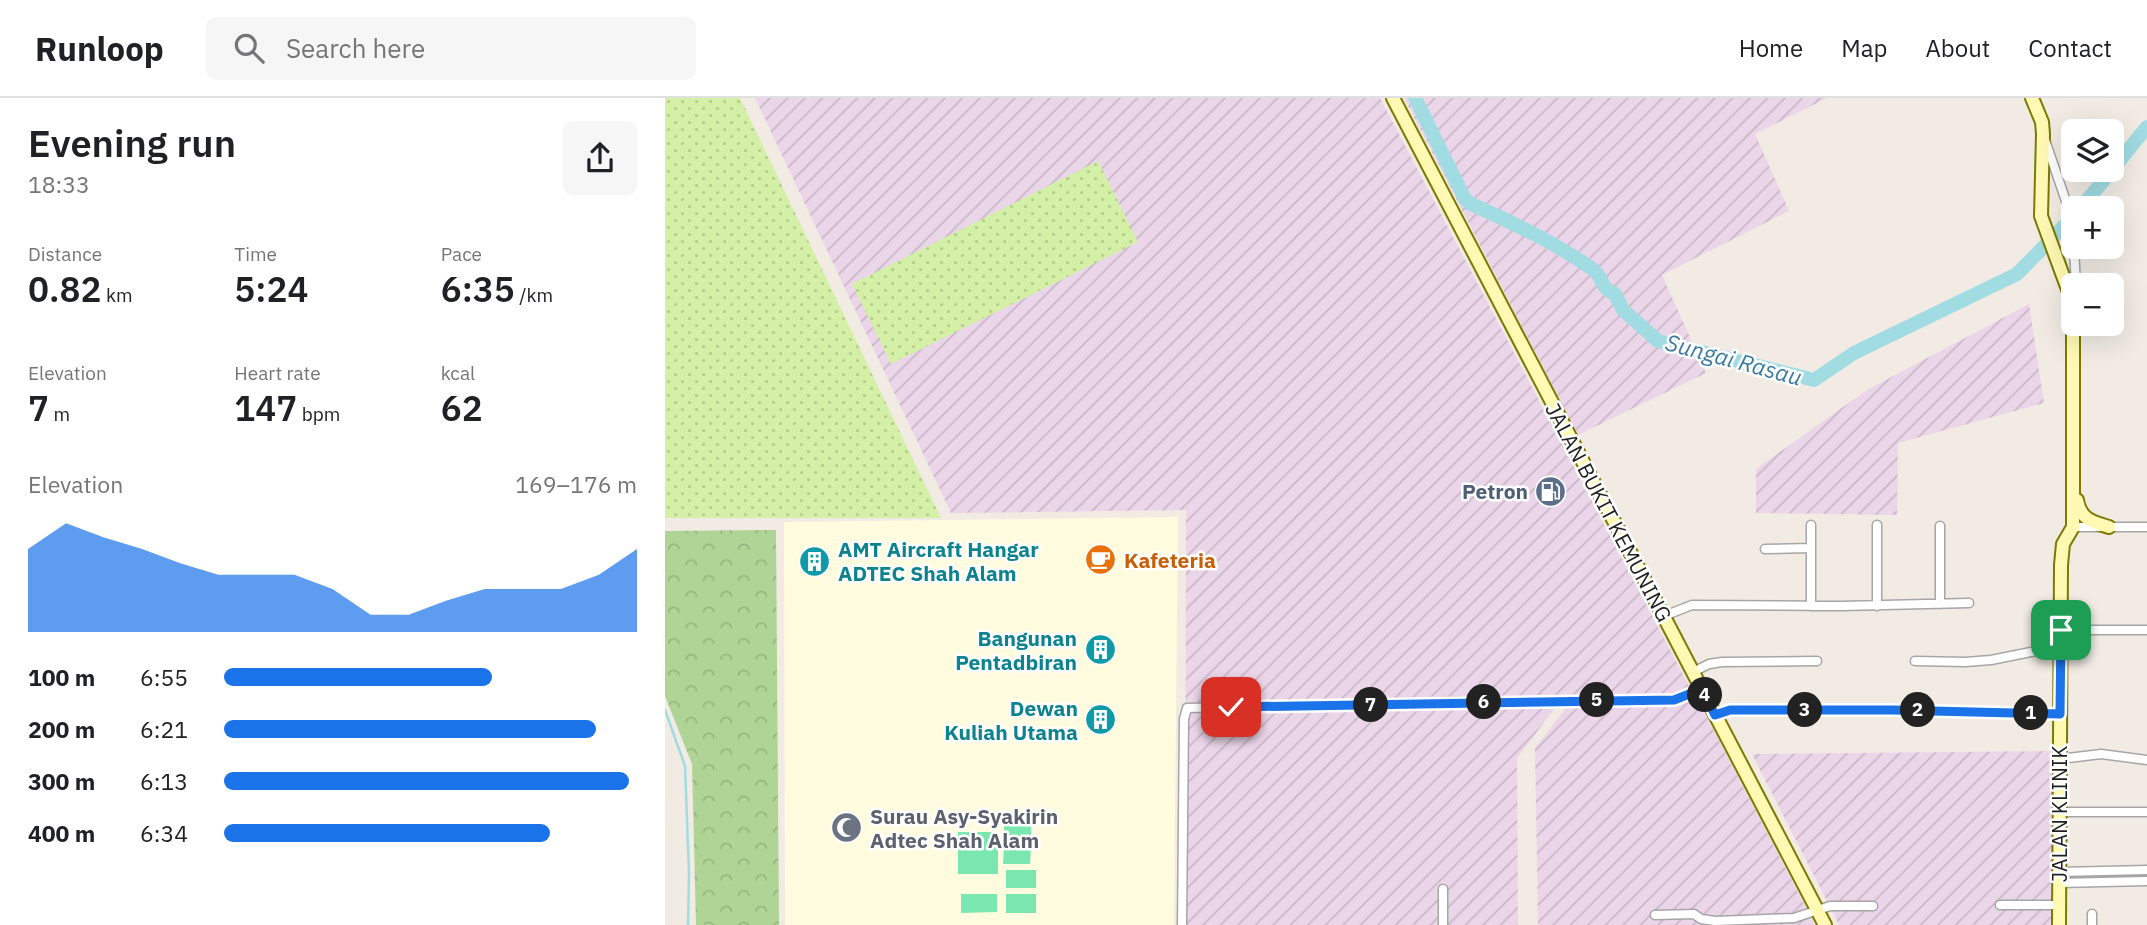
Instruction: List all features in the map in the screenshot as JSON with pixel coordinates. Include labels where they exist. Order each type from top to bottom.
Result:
[{"type":"main road","name":"JALAN BUKIT KEMUNING","points":[[1393,98],[1825,925]]},
{"type":"main road","points":[[2032,98],[2042,121],[2043,134],[2041,216],[2061,273]]},
{"type":"main road","points":[[2073,336],[2073,527]]},
{"type":"main road","points":[[2073,468],[2081,514],[2095,523],[2109,527]]},
{"type":"main road","name":"JALAN KLINIK","points":[[2059,925],[2061,553],[2073,527]]},
{"type":"street","points":[[2043,134],[2063,196]]},
{"type":"street","points":[[1811,525],[1811,606]]},
{"type":"street","points":[[1877,525],[1877,606]]},
{"type":"street","points":[[1940,526],[1940,604]]},
{"type":"street","points":[[2073,527],[2147,527]]},
{"type":"street","points":[[1765,549],[1811,548]]},
{"type":"street","points":[[1664,616],[1692,604],[1877,606],[1969,603]]},
{"type":"street","points":[[2061,630],[2147,630]]},
{"type":"street","points":[[1915,661],[1991,660],[2061,646]]},
{"type":"street","points":[[1693,672],[1709,664],[1723,662],[1817,661]]},
{"type":"street","points":[[1182,925],[1184,719],[1187,708],[1674,700],[1702,689]]},
{"type":"street","points":[[1715,715],[1730,710],[2060,714]]},
{"type":"street","points":[[2060,759],[2101,754],[2147,760]]},
{"type":"street","points":[[2060,812],[2147,812]]},
{"type":"street","points":[[2059,877],[2147,870]]},
{"type":"street","points":[[2059,877],[2147,881]]},
{"type":"street","points":[[1443,889],[1443,925]]},
{"type":"street","points":[[2000,905],[2058,905]]},
{"type":"street","points":[[1655,915],[1694,914],[1701,919],[1728,920],[1794,918],[1830,906],[1873,906]]},
{"type":"street","points":[[2092,914],[2092,925]]},
{"type":"shaded area","points":[[755,98],[1380,98],[1689,686],[1671,694],[1565,695],[1517,758],[1518,925],[1185,925],[1186,510],[951,513]]},
{"type":"shaded area","points":[[1404,98],[1827,98],[1755,134],[1789,211],[1662,275],[1706,373],[1578,435]]},
{"type":"shaded area","points":[[2029,304],[2044,403],[1898,443],[1897,515],[1756,513],[1756,469],[1867,390]]},
{"type":"shaded area","points":[[1178,517],[1174,925],[785,925],[784,522]]},
{"type":"shaded area","points":[[1699,702],[1815,925],[1538,925],[1535,748],[1569,704]]},
{"type":"shaded area","points":[[2053,751],[2053,925],[1839,925],[1752,754]]},
{"type":"green space","points":[[665,98],[740,98],[941,518],[665,518]]},
{"type":"green space","points":[[1098,161],[1138,242],[891,364],[852,284]]},
{"type":"green space","points":[[776,530],[779,925],[696,925],[692,764],[665,696],[665,531]]},
{"type":"green space","points":[[1004,826],[1031,826],[1031,842],[1004,843]]},
{"type":"green space","points":[[958,832],[998,832],[998,874],[958,874]]},
{"type":"green space","points":[[1004,847],[1031,847],[1030,864],[1003,864]]},
{"type":"green space","points":[[1006,870],[1036,870],[1036,888],[1006,888]]},
{"type":"green space","points":[[961,894],[997,894],[997,912],[961,913]]},
{"type":"green space","points":[[1006,894],[1036,894],[1036,913],[1006,913]]},
{"type":"waterway","name":"Sungai Rasau","points":[[1415,98],[1465,199],[1548,241],[1591,268],[1599,275],[1606,288],[1615,294],[1623,310],[1658,341],[1814,380],[1854,353],[2017,274],[2061,229]]},
{"type":"waterway","name":"Sungai Rasau","points":[[2091,196],[2147,127]]},
{"type":"waterway","points":[[665,710],[685,766],[688,925]]},
{"type":"place","name":"Petron","points":[[1551,491]]},
{"type":"place","name":"Kafeteria","points":[[1101,560]]},
{"type":"place","name":"AMT Aircraft Hangar ADTEC Shah Alam","points":[[815,561]]},
{"type":"place","name":"Bangunan Pentadbiran","points":[[1100,650]]},
{"type":"place","name":"Dewan Kuliah Utama","points":[[1101,720]]},
{"type":"place","name":"Surau Asy-Syakirin Adtec Shah Alam","points":[[847,828]]},
{"type":"route","points":[[1231,707],[1674,700],[1702,689],[1715,715],[1730,710],[2060,714],[2061,630]]}]
